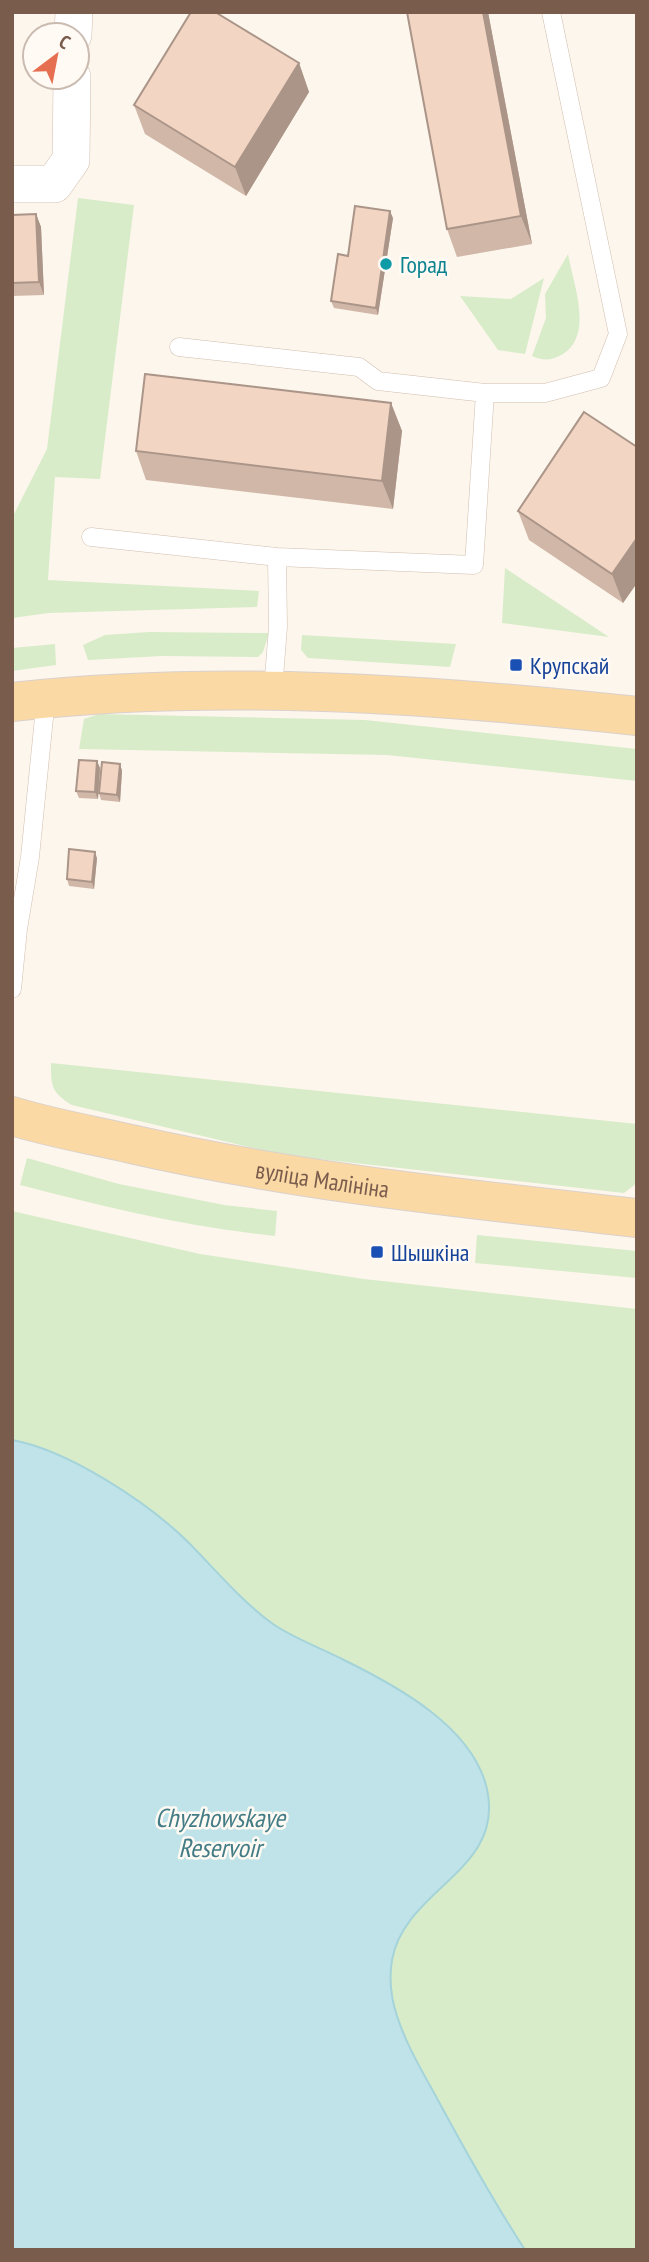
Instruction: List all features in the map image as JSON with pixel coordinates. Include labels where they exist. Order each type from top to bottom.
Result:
[{"type":"main road","points":[[29,700],[172,690],[273,690],[513,703],[637,716]]},
{"type":"main road","name":"вуліца Малініна","points":[[12,1116],[193,1158],[282,1174],[385,1190],[637,1218]]},
{"type":"street","points":[[12,184],[54,184],[71,160],[72,91]]},
{"type":"lane","points":[[179,347],[359,367],[378,381],[485,393],[545,393],[601,378],[618,334],[551,12]]},
{"type":"lane","points":[[91,537],[277,557],[474,565],[485,393]]},
{"type":"lane","points":[[273,690],[278,626],[277,557]]},
{"type":"lane","points":[[12,989],[18,929],[29,700]]},
{"type":"green space","points":[[78,198],[134,205],[100,479],[55,477],[48,580],[259,591],[257,607],[49,613],[12,618],[12,518],[47,449]]},
{"type":"green space","points":[[568,254],[579,308],[578,334],[563,354],[547,360],[540,359],[532,356],[546,318],[545,294]]},
{"type":"green space","points":[[544,278],[525,354],[498,350],[460,296],[511,299]]},
{"type":"green space","points":[[505,568],[609,637],[502,623]]},
{"type":"green space","points":[[149,632],[269,633],[263,652],[258,657],[162,656],[88,660],[83,645],[105,635]]},
{"type":"green space","points":[[302,635],[456,644],[450,667],[308,658],[301,650]]},
{"type":"green space","points":[[55,644],[56,665],[12,671],[12,648]]},
{"type":"green space","points":[[99,714],[365,720],[637,749],[637,781],[387,755],[79,749],[84,719]]},
{"type":"green space","points":[[51,1063],[637,1124],[637,1183],[624,1193],[282,1155],[72,1105],[54,1088]]},
{"type":"green space","points":[[27,1158],[119,1184],[224,1205],[277,1211],[275,1236],[146,1215],[20,1185]]},
{"type":"green space","points":[[12,1211],[200,1254],[364,1279],[637,1309],[637,2250],[525,2250],[463,2146],[407,2044],[396,2013],[390,1985],[392,1959],[400,1936],[415,1913],[458,1871],[480,1769],[467,1750],[437,1718],[400,1690],[290,1634],[262,1615],[186,1540],[128,1494],[57,1454],[12,1440]]},
{"type":"green space","points":[[477,1235],[637,1251],[637,1278],[475,1263]]},
{"type":"water","name":"Chyzhowskaye Reservoir","points":[[12,1440],[34,1446],[81,1466],[129,1495],[187,1541],[239,1595],[273,1624],[387,1682],[430,1711],[466,1746],[479,1767],[487,1789],[489,1817],[482,1840],[468,1860],[415,1914],[401,1935],[392,1960],[391,1988],[397,2016],[416,2060],[480,2177],[525,2250],[12,2250]]},
{"type":"building","points":[[191,12],[215,12],[299,63],[235,167],[134,105]]},
{"type":"building","points":[[407,12],[483,12],[521,216],[447,229]]},
{"type":"building","points":[[355,206],[390,211],[376,308],[331,301],[338,254],[348,256]]},
{"type":"building","points":[[36,214],[39,282],[12,283],[12,215]]},
{"type":"building","points":[[145,374],[391,403],[382,481],[136,451]]},
{"type":"building","points":[[584,412],[637,447],[637,538],[612,574],[518,511]]},
{"type":"building","points":[[79,760],[97,761],[95,792],[76,791]]},
{"type":"building","points":[[102,762],[120,764],[117,795],[99,793]]},
{"type":"building","points":[[69,849],[95,852],[92,882],[67,879]]},
{"type":"place","name":"Горад","points":[[386,264]]},
{"type":"place","name":"Крупскай","points":[[516,665]]},
{"type":"place","name":"Шышкіна","points":[[377,1252]]}]
